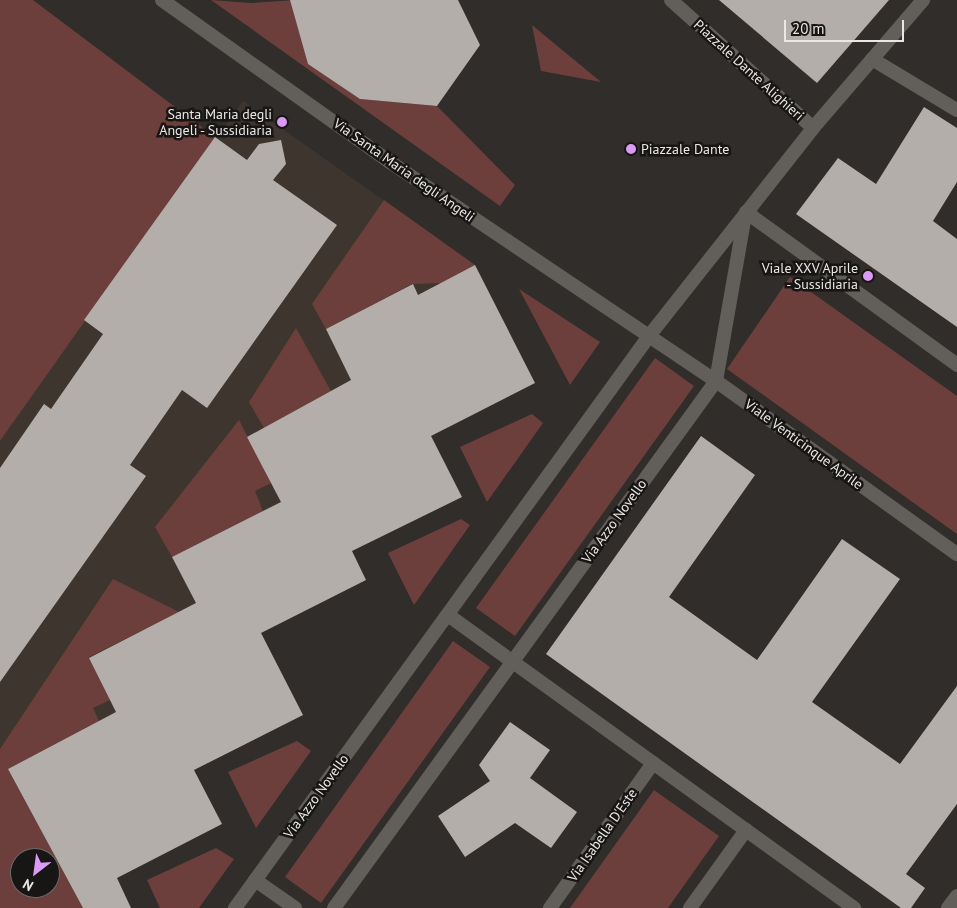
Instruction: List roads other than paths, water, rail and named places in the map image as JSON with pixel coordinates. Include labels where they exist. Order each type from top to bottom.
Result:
[{"type":"street","name":"Via Santa Maria degli Angeli","points":[[162,0],[390,162],[649,336]]},
{"type":"street","name":"Piazzale Dante Alighieri","points":[[649,336],[813,128],[671,0]]},
{"type":"street","points":[[813,128],[923,0]]},
{"type":"street","points":[[872,59],[957,110]]},
{"type":"street","name":"Piazzale Dante Alighieri","points":[[716,380],[746,212]]},
{"type":"street","points":[[746,212],[957,366]]},
{"type":"street","name":"Viale Venticinque Aprile","points":[[649,336],[716,380],[957,554]]},
{"type":"street","name":"Via Azzo Novello","points":[[235,908],[649,336]]},
{"type":"street","name":"Via Azzo Novello","points":[[334,908],[716,380]]},
{"type":"street","points":[[448,614],[854,908]]},
{"type":"street","name":"Via Isabella D'Este","points":[[550,908],[653,763]]},
{"type":"street","points":[[690,908],[746,830]]},
{"type":"street","points":[[256,880],[295,908]]},
{"type":"street","points":[[948,908],[957,896]]},
{"type":"place","name":"Santa Maria degli Angeli - Sussidiaria","points":[[282,122]]},
{"type":"place","name":"Piazzale Dante","points":[[631,149]]},
{"type":"place","name":"Viale XXV Aprile - Sussidiaria","points":[[868,276]]}]
